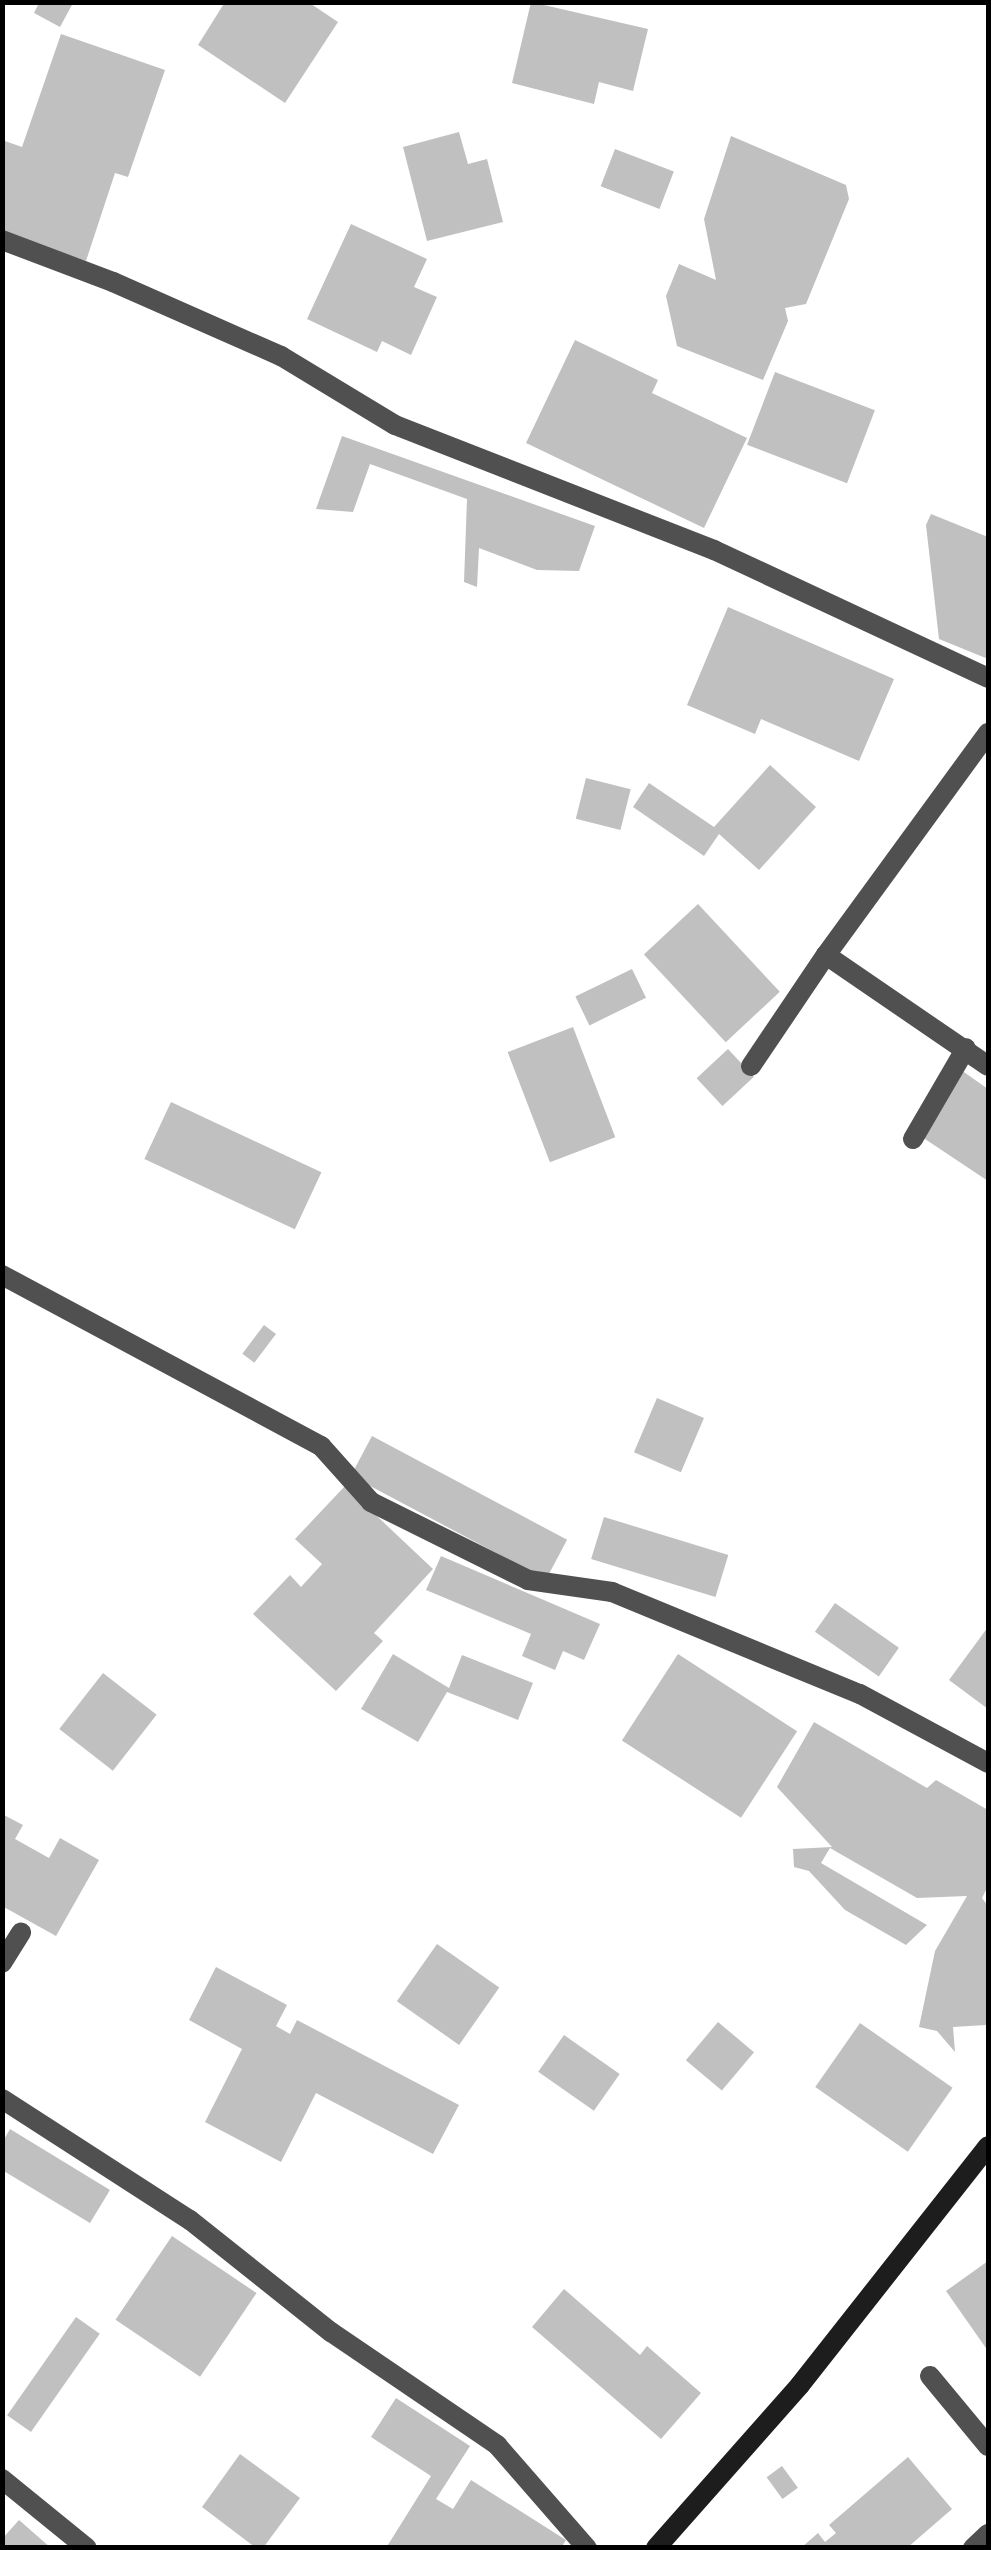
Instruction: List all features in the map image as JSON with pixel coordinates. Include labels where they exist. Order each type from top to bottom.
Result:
[{"type":"main road","points":[[656,2548],[800,2385],[988,2146]]},
{"type":"street","points":[[2,240],[113,282],[281,356],[394,426],[714,550],[988,678]]},
{"type":"street","points":[[751,1066],[826,955],[988,733]]},
{"type":"street","points":[[826,955],[988,1066]]},
{"type":"street","points":[[913,1139],[966,1048]]},
{"type":"street","points":[[2,1275],[321,1446],[372,1502],[528,1580],[612,1592],[860,1694],[988,1764]]},
{"type":"street","points":[[2,1962],[22,1934]]},
{"type":"street","points":[[2,2099],[190,2220],[331,2332],[496,2445],[587,2548]]},
{"type":"street","points":[[930,2376],[988,2446]]},
{"type":"street","points":[[2,2479],[87,2548]]},
{"type":"street","points":[[973,2548],[988,2534]]},
{"type":"building","points":[[225,2],[308,2],[338,22],[285,103],[198,45]]},
{"type":"building","points":[[531,2],[648,29],[633,91],[599,82],[594,104],[512,83]]},
{"type":"building","points":[[39,3],[73,3],[60,27],[34,13]]},
{"type":"building","points":[[61,34],[165,70],[128,177],[115,173],[86,261],[2,232],[2,140],[22,147]]},
{"type":"building","points":[[459,132],[468,164],[487,159],[503,222],[427,241],[403,147]]},
{"type":"building","points":[[731,136],[846,185],[849,199],[806,304],[785,308],[788,321],[763,380],[677,346],[666,296],[679,264],[716,280],[704,219]]},
{"type":"building","points":[[615,149],[674,172],[659,209],[601,186]]},
{"type":"building","points":[[351,224],[427,259],[414,287],[437,297],[411,355],[382,341],[377,352],[307,319]]},
{"type":"building","points":[[575,340],[658,380],[652,393],[747,438],[704,528],[526,443]]},
{"type":"building","points":[[775,372],[875,410],[847,483],[747,445]]},
{"type":"building","points":[[342,436],[595,526],[579,571],[537,570],[479,548],[477,587],[464,582],[467,499],[370,464],[353,512],[316,509]]},
{"type":"building","points":[[931,514],[988,537],[988,659],[939,639],[926,525]]},
{"type":"building","points":[[728,607],[894,679],[859,761],[761,719],[755,734],[687,705]]},
{"type":"building","points":[[770,765],[816,807],[759,870],[719,834],[704,856],[633,807],[649,783],[714,827]]},
{"type":"building","points":[[586,778],[631,789],[620,830],[576,819]]},
{"type":"building","points":[[698,904],[780,992],[726,1042],[644,954]]},
{"type":"building","points":[[632,969],[646,998],[589,1025],[575,997]]},
{"type":"building","points":[[573,1027],[615,1137],[550,1162],[508,1052]]},
{"type":"building","points":[[728,1049],[754,1077],[722,1106],[697,1078]]},
{"type":"building","points":[[961,1070],[988,1089],[988,1181],[919,1135]]},
{"type":"building","points":[[171,1102],[321,1172],[295,1229],[144,1159]]},
{"type":"building","points":[[264,1325],[276,1334],[254,1363],[242,1354]]},
{"type":"building","points":[[657,1398],[704,1418],[681,1472],[634,1452]]},
{"type":"building","points":[[372,1436],[567,1540],[546,1579],[351,1476]]},
{"type":"building","points":[[345,1486],[433,1569],[374,1633],[383,1641],[336,1691],[253,1614],[290,1575],[301,1587],[322,1564],[295,1539]]},
{"type":"building","points":[[604,1517],[728,1555],[715,1597],[591,1559]]},
{"type":"building","points":[[441,1556],[600,1624],[584,1660],[563,1651],[555,1670],[522,1656],[531,1634],[426,1590]]},
{"type":"building","points":[[835,1603],[899,1648],[879,1676],[815,1632]]},
{"type":"building","points":[[988,1627],[988,1709],[949,1680]]},
{"type":"building","points":[[393,1654],[449,1688],[462,1655],[533,1683],[518,1720],[447,1692],[418,1742],[361,1709]]},
{"type":"building","points":[[678,1654],[797,1731],[741,1818],[622,1740]]},
{"type":"building","points":[[103,1673],[157,1715],[113,1771],[59,1729]]},
{"type":"building","points":[[814,1722],[927,1788],[936,1780],[988,1810],[988,1886],[982,1898],[988,1906],[988,2017],[986,2025],[953,2027],[955,2052],[937,2031],[919,2027],[935,1951],[967,1896],[917,1898],[830,1848],[821,1863],[927,1925],[906,1945],[845,1910],[809,1871],[794,1867],[793,1849],[832,1847],[777,1787]]},
{"type":"building","points":[[2,1814],[23,1825],[15,1839],[49,1858],[60,1838],[99,1860],[56,1936],[2,1906]]},
{"type":"building","points":[[437,1944],[499,1988],[459,2045],[397,2001]]},
{"type":"building","points":[[216,1967],[287,2005],[276,2026],[290,2034],[297,2020],[459,2105],[433,2154],[316,2093],[281,2162],[205,2122],[242,2049],[189,2020]]},
{"type":"building","points":[[718,2022],[754,2052],[722,2091],[686,2060]]},
{"type":"building","points":[[860,2023],[953,2088],[908,2152],[815,2087]]},
{"type":"building","points":[[564,2035],[620,2074],[594,2111],[538,2072]]},
{"type":"building","points":[[10,2129],[110,2190],[90,2223],[2,2170],[2,2143]]},
{"type":"building","points":[[172,2236],[257,2293],[200,2377],[116,2320]]},
{"type":"building","points":[[988,2261],[988,2351],[946,2291]]},
{"type":"building","points":[[564,2289],[640,2355],[647,2346],[701,2393],[661,2439],[532,2327]]},
{"type":"building","points":[[76,2317],[100,2334],[31,2432],[7,2415]]},
{"type":"building","points":[[396,2398],[470,2446],[436,2499],[453,2509],[471,2480],[566,2540],[561,2548],[386,2548],[431,2476],[371,2437]]},
{"type":"building","points":[[240,2454],[300,2498],[263,2548],[256,2548],[202,2507]]},
{"type":"building","points":[[908,2457],[952,2509],[907,2548],[801,2548],[818,2533],[825,2542],[836,2533],[829,2525]]},
{"type":"building","points":[[782,2466],[798,2488],[782,2499],[767,2477]]},
{"type":"building","points":[[19,2520],[51,2548],[2,2548],[2,2539]]}]
